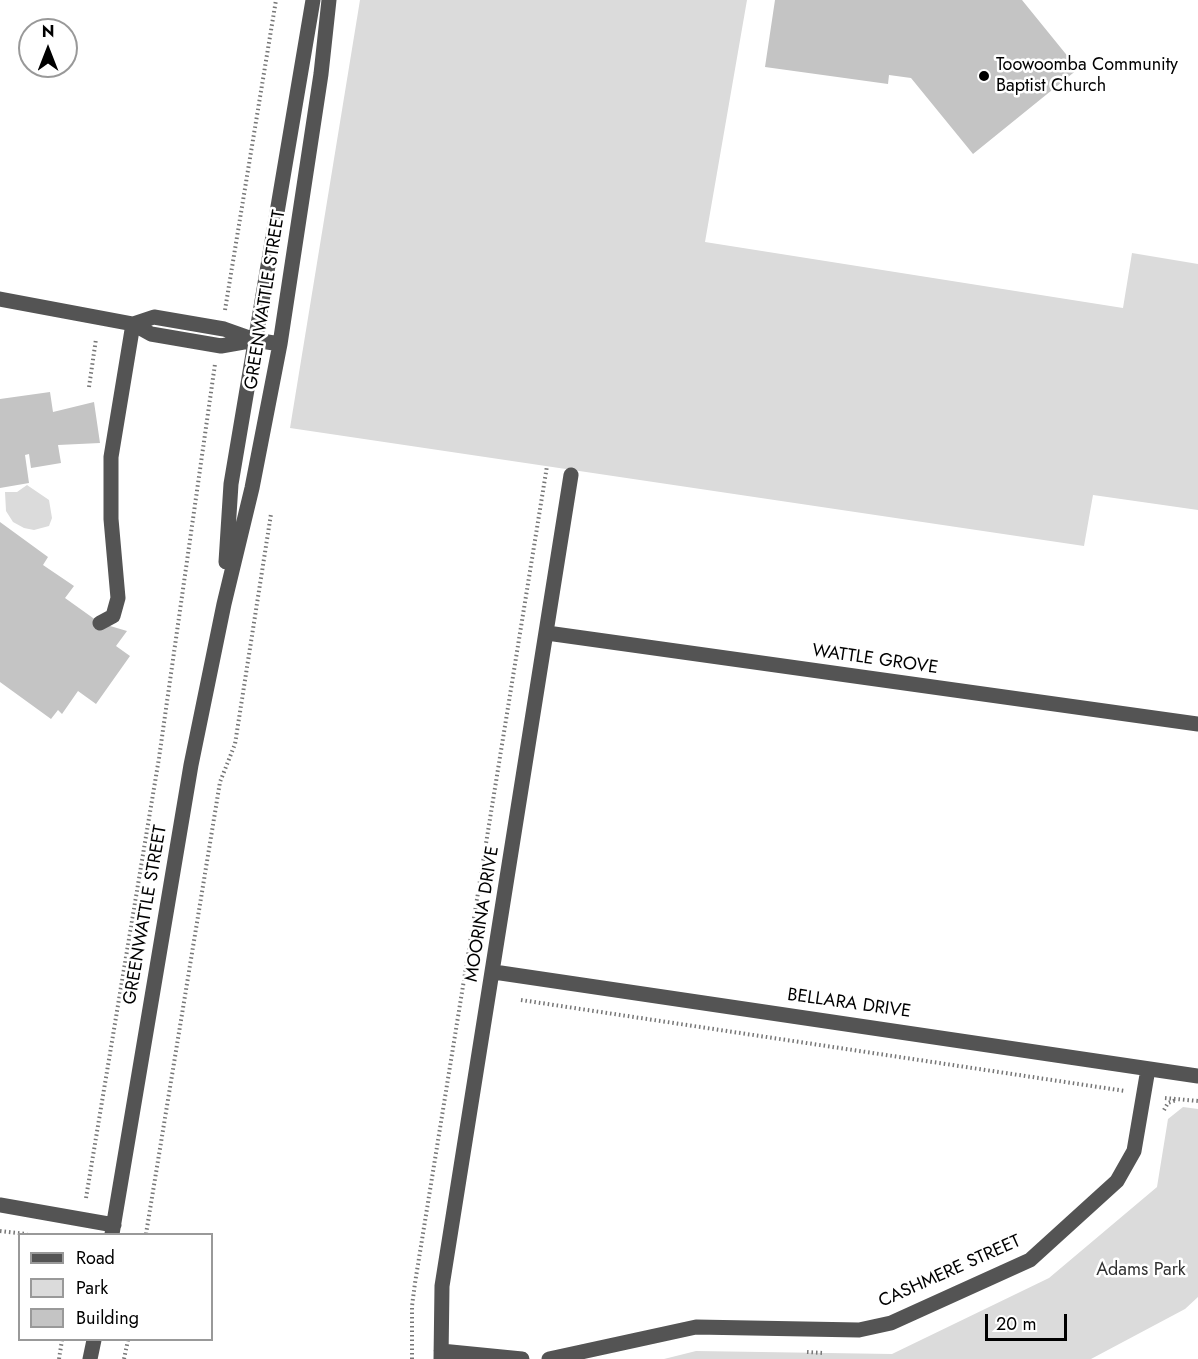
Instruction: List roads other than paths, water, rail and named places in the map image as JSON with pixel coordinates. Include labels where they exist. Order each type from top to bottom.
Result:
[{"type":"street","name":"GREENWATTLE STREET","points":[[224,604],[231,484],[313,0]]},
{"type":"street","name":"GREENWATTLE STREET","points":[[113,1230],[191,765],[224,604],[252,488],[280,344],[321,74],[329,0]]},
{"type":"street","points":[[0,299],[133,324],[151,334],[221,346],[255,340]]},
{"type":"street","points":[[133,324],[154,317],[224,329],[255,340],[280,344]]},
{"type":"street","points":[[100,623],[112,616],[118,598],[111,519],[111,457],[133,324]]},
{"type":"street","name":"MOORINA DRIVE","points":[[441,1355],[442,1286],[494,972],[571,475]]},
{"type":"street","name":"WATTLE GROVE","points":[[547,633],[1198,724]]},
{"type":"street","name":"BELLARA DRIVE","points":[[494,972],[1198,1076]]},
{"type":"street","name":"CASHMERE STREET","points":[[549,1359],[696,1327],[859,1330],[891,1323],[1030,1260],[1117,1181],[1134,1151],[1148,1069]]},
{"type":"street","points":[[0,1205],[81,1219],[113,1230]]},
{"type":"street","points":[[90,1359],[94,1341]]},
{"type":"street","points":[[441,1355],[522,1359]]},
{"type":"place","name":"Toowoomba Community Baptist Church","points":[[984,76]]},
{"type":"park label","name":"Adams Park","points":[[1141,1271]]}]
